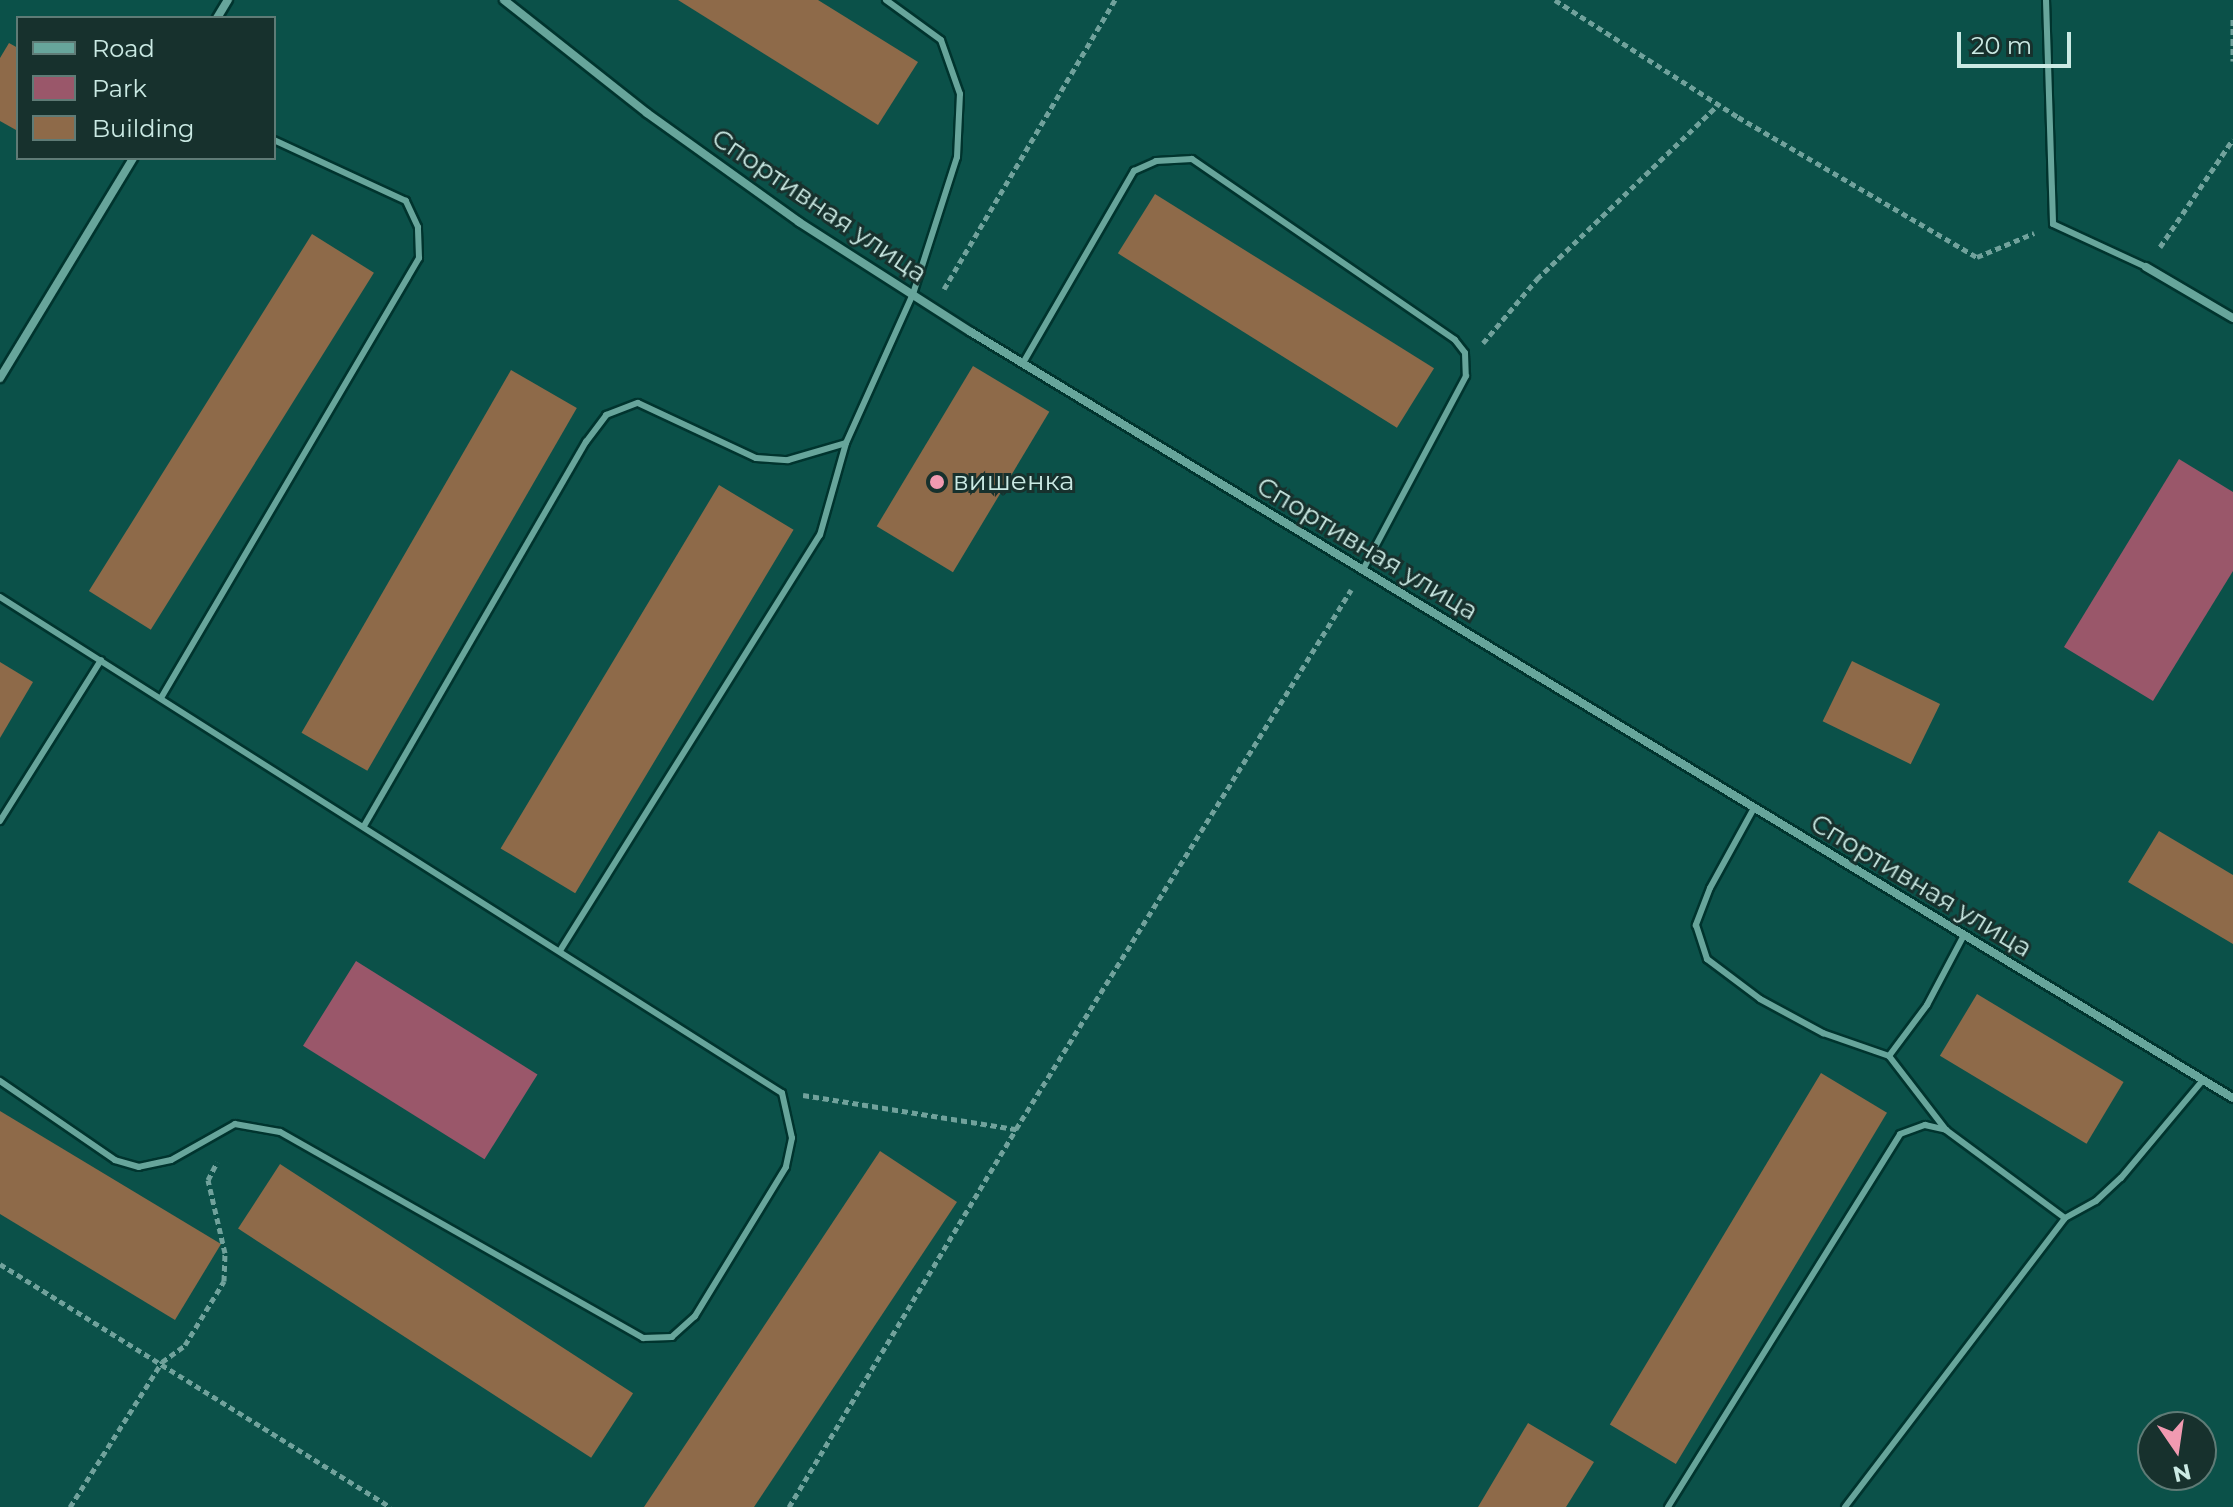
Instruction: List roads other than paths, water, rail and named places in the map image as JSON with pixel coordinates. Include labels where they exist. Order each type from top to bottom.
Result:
[{"type":"street","name":"Спортивная улица","points":[[504,0],[647,113],[799,222],[1023,363],[2233,1098]]},
{"type":"street","points":[[0,378],[132,160]]},
{"type":"street","points":[[2146,267],[2233,318]]},
{"type":"lane","points":[[561,949],[820,535],[846,443],[913,294],[957,157],[960,94],[941,40],[886,0]]},
{"type":"lane","points":[[2046,0],[2053,224],[2146,267]]},
{"type":"lane","points":[[161,698],[419,258],[418,227],[406,201],[276,141]]},
{"type":"lane","points":[[1023,363],[1134,171],[1175,158],[1192,159],[1455,340],[1467,366],[1363,570]]},
{"type":"lane","points":[[364,826],[586,442],[606,415],[638,403],[756,458],[788,460],[846,443]]},
{"type":"lane","points":[[0,597],[561,949],[782,1093],[792,1138],[786,1167],[695,1316],[672,1337],[643,1338],[331,1158],[280,1132],[235,1124],[171,1160],[139,1167],[115,1160],[0,1081]]},
{"type":"lane","points":[[0,821],[101,660]]},
{"type":"lane","points":[[1754,808],[1710,888],[1696,925],[1707,959],[1798,1019],[1889,1056],[1946,1130],[2065,1218]]},
{"type":"lane","points":[[1889,1056],[1927,1005],[1964,935]]},
{"type":"lane","points":[[1845,1507],[2065,1218],[2096,1201],[2121,1178],[2203,1080]]},
{"type":"lane","points":[[1668,1507],[1900,1134],[1925,1125],[1946,1130]]},
{"type":"place","name":"вишенка","points":[[937,482]]}]
